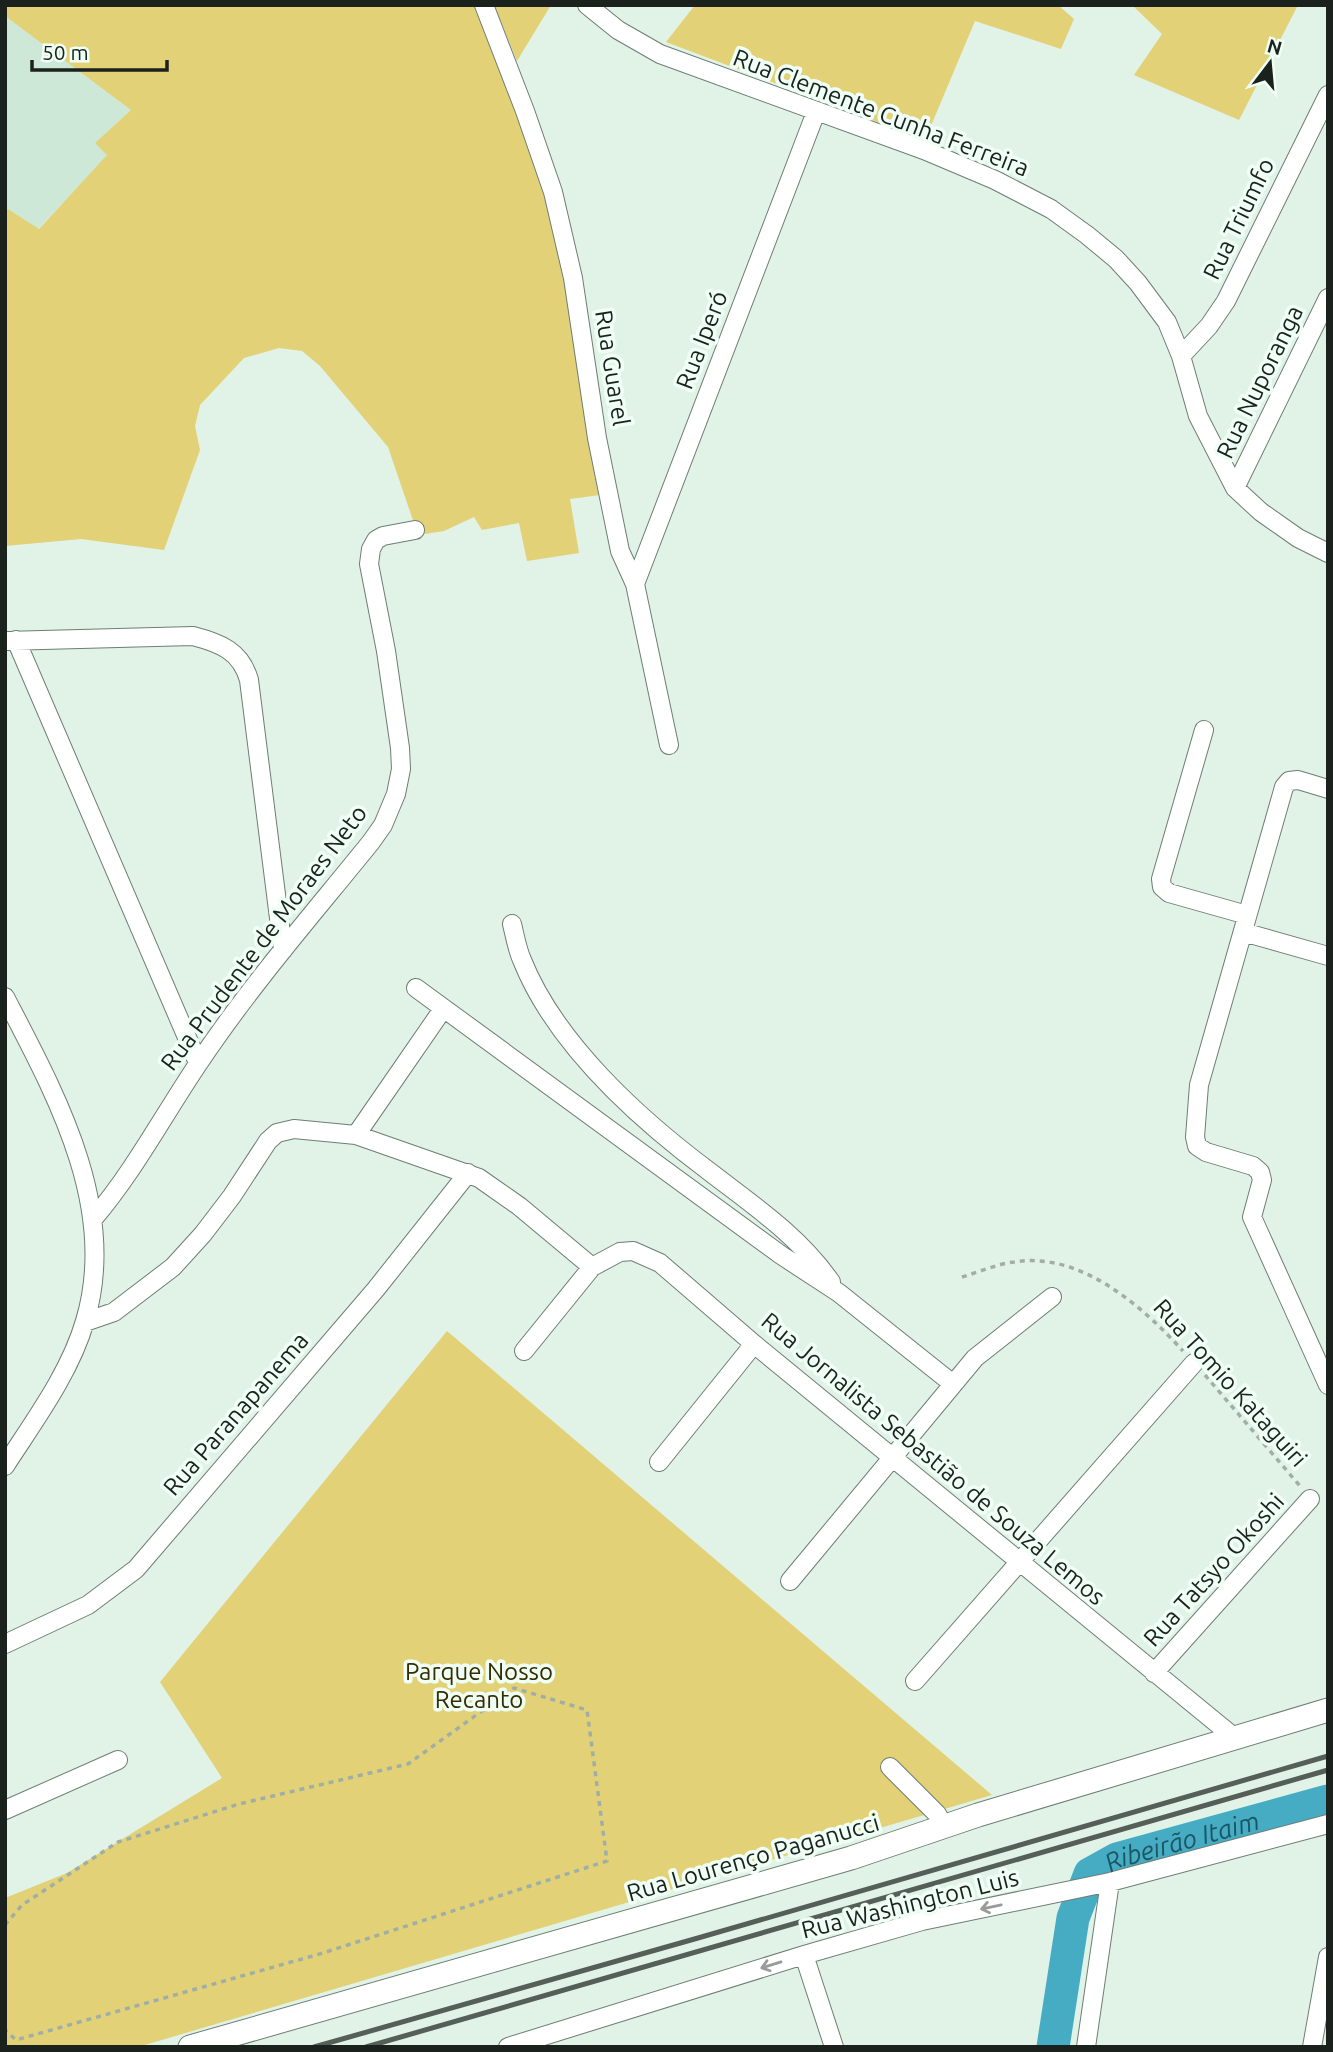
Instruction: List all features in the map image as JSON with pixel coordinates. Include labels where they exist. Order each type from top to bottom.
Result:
[{"type":"main road","name":"Rua Lourenço Paganucci","points":[[190,2047],[838,1862],[944,1826],[1328,1710]]},
{"type":"street","name":"Rua Guarel","points":[[484,5],[553,192],[573,278],[597,438],[620,551],[635,584],[669,745]]},
{"type":"street","name":"Rua Clemente Cunha Ferreira","points":[[587,5],[618,30],[660,54],[924,150],[995,180],[1051,209],[1097,243],[1138,283],[1167,322],[1181,356],[1198,416],[1235,488],[1261,512],[1298,538],[1328,554]]},
{"type":"street","name":"Rua Triumfo","points":[[1181,356],[1209,326],[1226,300],[1328,95]]},
{"type":"street","name":"Rua Iperó","points":[[635,584],[816,112]]},
{"type":"street","name":"Rua Nuporanga","points":[[1235,488],[1328,298]]},
{"type":"street","name":"Rua Prudente de Moraes Neto","points":[[94,1218],[120,1188],[198,1063],[283,950],[383,825],[396,794],[401,769],[400,748],[386,651],[369,564],[371,549],[376,540],[383,536],[415,530]]},
{"type":"street","points":[[198,1063],[10,640],[193,636],[219,643],[234,653],[245,666],[249,680],[283,950]]},
{"type":"street","points":[[1204,730],[1161,879],[1162,887],[1169,893],[1328,956]]},
{"type":"street","points":[[1327,784],[1298,780],[1289,781],[1284,787],[1199,1085],[1195,1137],[1198,1146],[1206,1152],[1254,1166],[1260,1172],[1262,1180],[1252,1217],[1328,1385]]},
{"type":"street","points":[[512,924],[521,959],[535,989],[577,1051],[639,1113],[706,1170],[796,1240],[839,1293]]},
{"type":"street","points":[[416,988],[781,1255],[839,1293],[953,1384]]},
{"type":"street","points":[[5,997],[40,1065],[73,1146],[87,1183],[94,1218],[93,1287],[85,1322],[71,1356],[49,1396],[5,1466]]},
{"type":"street","points":[[356,1135],[443,1009]]},
{"type":"street","points":[[85,1322],[114,1312],[173,1267],[232,1196],[268,1141],[276,1133],[294,1129],[356,1135],[468,1173],[519,1206],[592,1267]]},
{"type":"street","name":"Rua Paranapanema","points":[[5,1644],[88,1605],[136,1569],[376,1289],[468,1173]]},
{"type":"street","name":"Rua Jornalista Sebastião de Souza Lemos","points":[[524,1351],[592,1267],[620,1252],[633,1251],[647,1255],[1235,1738]]},
{"type":"street","points":[[790,1581],[975,1358],[1052,1297]]},
{"type":"street","points":[[659,1462],[754,1344]]},
{"type":"street","points":[[915,1681],[1194,1363]]},
{"type":"street","name":"Rua Tatsyo Okoshi","points":[[1154,1673],[1310,1499]]},
{"type":"street","points":[[5,1810],[118,1760]]},
{"type":"street","points":[[890,1767],[937,1814],[944,1826]]},
{"type":"street","name":"Rua Washington Luis","points":[[508,2047],[922,1921],[1110,1882],[1328,1824]]},
{"type":"street","points":[[1086,2047],[1110,1882]]},
{"type":"street","points":[[804,1955],[834,2047]]},
{"type":"street","points":[[1312,2047],[1328,1957]]},
{"type":"path","name":"Rua Tomio Kataguiri","points":[[962,1277],[1014,1262],[1046,1261],[1070,1267],[1112,1289],[1164,1330],[1310,1499]]},
{"type":"path","points":[[5,1925],[22,1905],[118,1842],[239,1804],[408,1764],[514,1688],[587,1710],[607,1860],[323,1953],[16,2040],[5,2030]]},
{"type":"shaded area","points":[[5,16],[131,110],[95,143],[108,155],[38,229],[8,209],[5,212]]},
{"type":"green space","points":[[7,5],[476,5],[542,183],[566,267],[600,495],[570,499],[579,553],[527,561],[519,523],[482,530],[474,517],[444,531],[418,535],[388,447],[320,366],[302,351],[279,348],[244,358],[200,405],[195,426],[200,450],[164,550],[81,539],[5,546],[5,212],[8,209],[39,229],[107,155],[95,143],[131,110],[5,16]]},
{"type":"green space","points":[[494,5],[551,5],[517,61]]},
{"type":"green space","points":[[695,5],[1058,5],[1074,19],[1061,49],[975,21],[925,140],[666,42]]},
{"type":"green space","points":[[1132,5],[1298,5],[1239,120],[1134,75],[1162,34]]},
{"type":"green space","name":"Parque Nosso Recanto","points":[[447,1331],[992,1795],[138,2047],[5,2047],[5,1898],[67,1873],[222,1778],[160,1682]]},
{"type":"waterway","name":"Ribeirão Itaim","points":[[1053,2047],[1073,1918],[1090,1874],[1117,1859],[1328,1801]]},
{"type":"railway","points":[[314,2047],[1328,1756]]},
{"type":"railway","points":[[366,2047],[1328,1770]]}]
